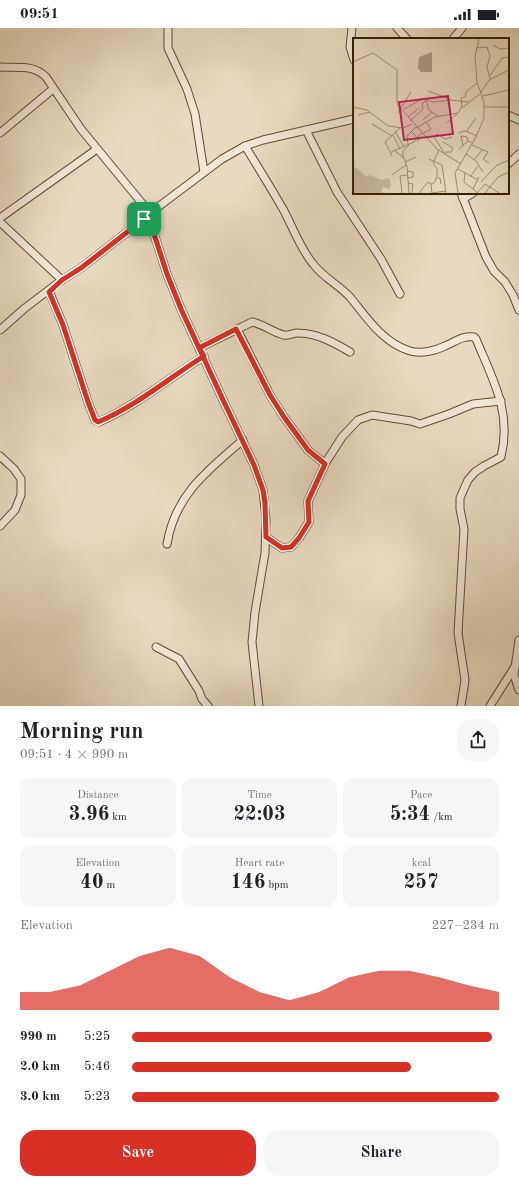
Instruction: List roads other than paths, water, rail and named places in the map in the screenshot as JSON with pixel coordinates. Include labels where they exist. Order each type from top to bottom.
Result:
[{"type":"street","points":[[168,28],[168,48],[187,89],[195,114],[204,172]]},
{"type":"street","points":[[352,28],[350,48],[353,57]]},
{"type":"street","points":[[397,28],[406,38]]},
{"type":"street","points":[[454,38],[462,28]]},
{"type":"street","points":[[0,68],[30,68],[41,72],[46,77],[81,129],[150,213]]},
{"type":"street","points":[[0,133],[54,89]]},
{"type":"street","points":[[509,115],[519,120]]},
{"type":"street","points":[[0,330],[62,280],[81,268],[150,213],[222,159],[245,146],[263,140],[353,119]]},
{"type":"street","points":[[306,130],[337,192],[381,259],[400,294]]},
{"type":"street","points":[[245,146],[283,209],[313,264],[325,277],[346,292],[384,337],[394,344],[410,351],[422,352],[446,346],[462,338],[470,336],[474,337],[501,401],[505,421],[501,457],[475,472],[468,480],[460,498],[460,509],[464,529],[458,633],[465,680],[461,706]]},
{"type":"street","points":[[0,218],[98,149]]},
{"type":"street","points":[[509,163],[519,154]]},
{"type":"street","points":[[462,196],[486,257],[494,271],[505,282],[513,295],[519,310]]},
{"type":"street","points":[[144,219],[154,234],[167,274],[199,348],[243,440],[263,490],[265,503],[265,553],[255,612],[252,642],[259,706]]},
{"type":"street","points":[[0,222],[62,280]]},
{"type":"street","points":[[49,292],[63,325],[88,402],[95,420],[98,422],[135,403],[204,356]]},
{"type":"street","points":[[199,348],[252,322],[258,323],[285,335],[296,333],[321,337],[350,352]]},
{"type":"street","points":[[236,329],[270,395],[284,417],[308,450],[325,464]]},
{"type":"street","points":[[266,537],[282,548],[291,547],[299,538],[309,522],[308,501],[325,464],[342,437],[358,420],[372,415],[412,421],[420,424],[473,404],[501,401]]},
{"type":"street","points":[[167,544],[174,519],[191,488],[206,471],[243,440]]},
{"type":"street","points":[[0,456],[14,469],[20,479],[21,495],[15,510],[0,526]]},
{"type":"street","points":[[519,640],[514,675],[519,690]]},
{"type":"street","points":[[156,648],[179,659],[202,699],[208,706]]},
{"type":"street","points":[[490,706],[519,660]]}]
